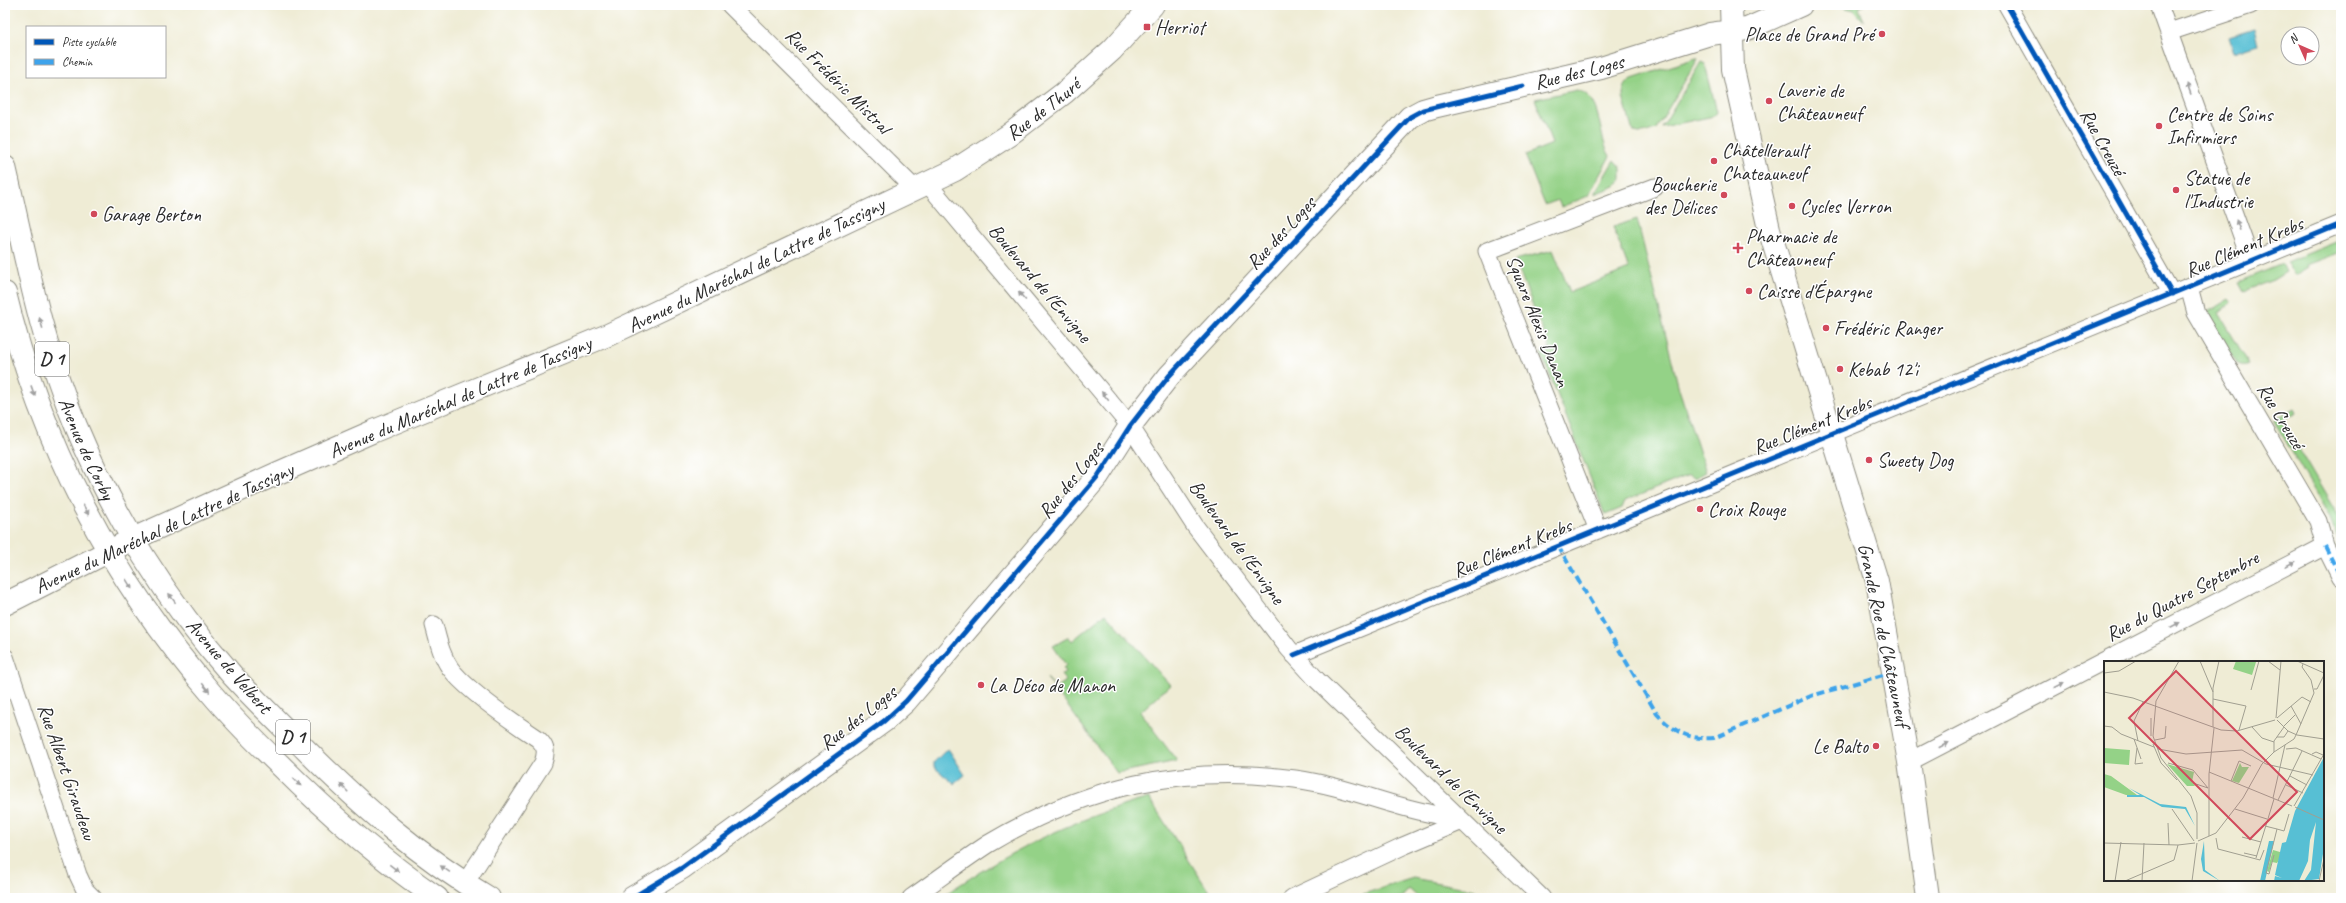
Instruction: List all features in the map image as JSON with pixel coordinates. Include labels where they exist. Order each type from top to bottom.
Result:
[{"type":"main road","name":"Rue de Thuré","points":[[922,186],[955,170],[1009,135],[1064,93],[1112,50],[1153,5]]},
{"type":"main road","name":"Grande Rue de Châteauneuf","points":[[1731,5],[1733,69],[1769,229],[1790,304],[1877,581],[1909,762],[1928,898]]},
{"type":"main road","name":"Rue des Loges","points":[[634,898],[682,868],[884,721],[906,701],[1098,476],[1130,426],[1169,376],[1410,117],[1423,110],[1601,68],[1710,34],[1747,29],[1801,5]]},
{"type":"main road","name":"Avenue de Corby","points":[[5,167],[38,311],[57,375],[76,426],[99,477],[133,539]]},
{"type":"main road","name":"Avenue du Maréchal de Lattre de Tassigny","points":[[5,604],[108,550],[374,431],[608,335],[922,186]]},
{"type":"main road","name":"Avenue de Corby","points":[[5,293],[21,354],[50,437],[108,550]]},
{"type":"main road","name":"Avenue de Velbert","points":[[133,539],[164,586],[195,628],[232,674],[264,709],[350,794],[416,850],[489,898]]},
{"type":"main road","name":"Avenue de Velbert","points":[[108,550],[141,602],[173,647],[211,694],[244,729],[332,816],[401,873],[437,898]]},
{"type":"street","name":"Rue Frédéric Mistral","points":[[730,5],[922,186]]},
{"type":"street","name":"Rue Creuzé","points":[[2007,5],[2172,294]]},
{"type":"street","points":[[2159,5],[2251,261]]},
{"type":"street","points":[[2169,32],[2251,5]]},
{"type":"street","name":"Boulevard de l'Envigne","points":[[922,186],[1130,426],[1195,526],[1294,655],[1317,680],[1542,898]]},
{"type":"street","name":"Square Alexis Danan","points":[[1598,530],[1487,251],[1655,187]]},
{"type":"street","name":"Rue Clément Krebs","points":[[1294,655],[2341,224]]},
{"type":"street","name":"Rue Creuzé","points":[[2189,287],[2196,313],[2318,521],[2325,546],[2341,578]]},
{"type":"street","name":"Rue du Quatre Septembre","points":[[1909,762],[2325,546]]},
{"type":"street","points":[[434,625],[440,646],[451,669],[494,706],[537,738],[544,745],[546,753],[543,763],[465,883]]},
{"type":"street","name":"Rue Albert Giraudeau","points":[[5,657],[78,875],[85,890],[93,898]]},
{"type":"street","points":[[911,898],[988,845],[1065,805],[1122,785],[1178,776],[1236,774],[1295,779],[1336,786],[1400,806],[1462,821]]},
{"type":"street","points":[[1292,898],[1403,846],[1462,821]]},
{"type":"green space","points":[[1864,5],[1859,8],[1864,21],[1854,10],[1839,6]]},
{"type":"green space","points":[[1696,58],[1698,59],[1656,129],[1643,133],[1637,133],[1634,131],[1632,129],[1623,97],[1626,85],[1632,79]]},
{"type":"green space","points":[[1701,62],[1705,64],[1717,112],[1714,116],[1662,127]]},
{"type":"green space","points":[[1577,90],[1585,94],[1591,100],[1595,108],[1606,148],[1610,156],[1588,196],[1561,207],[1558,200],[1545,205],[1525,155],[1552,144],[1535,99]]},
{"type":"green space","points":[[1614,160],[1621,168],[1621,179],[1615,186],[1594,194]]},
{"type":"green space","points":[[1637,219],[1679,389],[1706,472],[1695,478],[1689,475],[1625,501],[1622,508],[1605,515],[1541,353],[1550,349],[1515,260],[1553,250],[1570,292],[1629,269],[1613,227]]},
{"type":"green space","points":[[2341,240],[2341,252],[2307,265],[2308,267],[2295,275],[2287,262]]},
{"type":"green space","points":[[2282,264],[2286,272],[2273,280],[2244,291],[2239,282]]},
{"type":"green space","points":[[2229,299],[2232,303],[2218,312],[2249,364],[2247,365],[2241,365],[2233,360],[2206,313]]},
{"type":"green space","points":[[2294,409],[2296,413],[2282,421],[2341,521],[2341,547],[2329,516],[2274,421]]},
{"type":"green space","points":[[1106,613],[1170,685],[1140,712],[1177,761],[1117,773],[1047,678],[1056,688],[1066,681],[1061,675],[1065,672],[1063,668],[1066,665],[1053,646],[1069,637],[1072,641]]},
{"type":"green space","points":[[1149,798],[1213,898],[940,898],[990,866],[1040,839],[1092,816]]},
{"type":"green space","points":[[1413,878],[1476,890],[1483,898],[1419,898],[1409,889],[1401,898],[1351,898]]},
{"type":"water","points":[[2254,29],[2258,44],[2234,52],[2229,37]]},
{"type":"water","points":[[947,749],[965,775],[954,784],[934,767],[934,762]]},
{"type":"marked path","points":[[1558,546],[1657,714],[1670,726],[1682,734],[1697,738],[1714,738],[1811,696],[1893,672]]},
{"type":"marked path","points":[[2325,546],[2341,578]]},
{"type":"cycle path","points":[[2007,5],[2172,294]]},
{"type":"cycle path","points":[[632,898],[682,868],[884,721],[906,701],[1098,476],[1130,426],[1169,376],[1410,117],[1423,110],[1523,86]]},
{"type":"cycle path","points":[[1294,655],[2341,224]]},
{"type":"place","name":"Herriot","points":[[1147,27]]},
{"type":"place","name":"Place de Grand Pré","points":[[1882,34]]},
{"type":"place","name":"Laverie de Châteauneuf","points":[[1769,101]]},
{"type":"place","name":"Centre de Soins Infirmiers","points":[[2159,126]]},
{"type":"place","name":"Châtellerault Chateauneuf","points":[[1714,161]]},
{"type":"place","name":"Statue de l'Industrie","points":[[2176,190]]},
{"type":"place","name":"Boucherie des Délices","points":[[1724,195]]},
{"type":"place","name":"Cycles Verron","points":[[1792,206]]},
{"type":"place","name":"Garage Berton","points":[[94,214]]},
{"type":"place","name":"Pharmacie de Châteauneuf","points":[[1738,248]]},
{"type":"place","name":"Caisse d'Épargne","points":[[1749,291]]},
{"type":"place","name":"Frédéric Ranger","points":[[1826,328]]},
{"type":"place","name":"Kebab 12'i","points":[[1840,369]]},
{"type":"place","name":"Sweety Dog","points":[[1869,460]]},
{"type":"place","name":"Croix Rouge","points":[[1700,509]]},
{"type":"place","name":"La Déco de Manon","points":[[981,685]]},
{"type":"place","name":"Le Balto","points":[[1876,746]]}]
